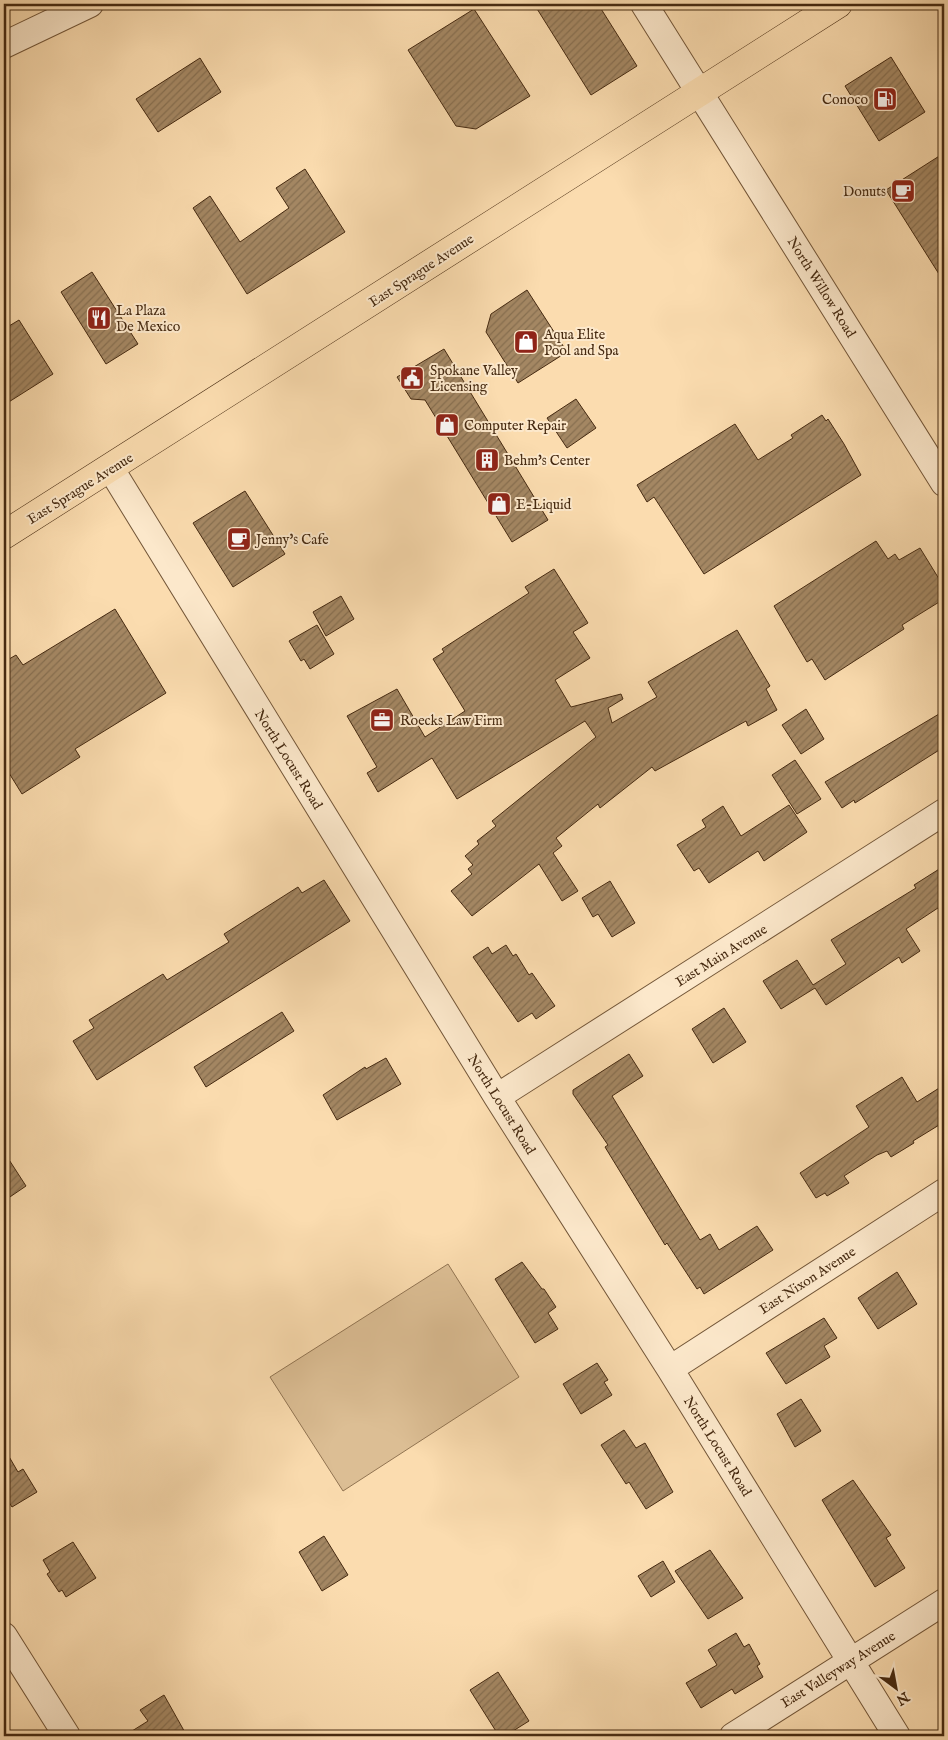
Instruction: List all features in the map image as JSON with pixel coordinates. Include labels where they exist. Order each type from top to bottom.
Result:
[{"type":"main road","name":"East Sprague Avenue","points":[[4,535],[838,4]]},
{"type":"street","points":[[4,45],[90,4]]},
{"type":"street","name":"North Willow Road","points":[[644,4],[944,483]]},
{"type":"street","name":"North Locust Road","points":[[111,468],[497,1097],[670,1368],[897,1736]]},
{"type":"street","name":"East Main Avenue","points":[[497,1097],[944,812]]},
{"type":"street","name":"East Nixon Avenue","points":[[670,1368],[944,1192]]},
{"type":"street","name":"East Valleyway Avenue","points":[[733,1736],[944,1602]]},
{"type":"street","points":[[4,1636],[66,1736]]},
{"type":"shaded area","points":[[448,1264],[519,1377],[343,1491],[270,1377]]},
{"type":"building","points":[[534,4],[598,4],[637,66],[591,95]]},
{"type":"building","points":[[474,9],[530,96],[476,129],[456,126],[408,50]]},
{"type":"building","name":"Conoco","points":[[891,57],[925,112],[879,141],[845,86]]},
{"type":"building","points":[[200,58],[221,92],[158,132],[136,99]]},
{"type":"building","points":[[944,153],[944,282],[886,190]]},
{"type":"building","points":[[305,169],[345,232],[247,294],[193,208],[210,196],[240,242],[289,208],[276,188]]},
{"type":"building","name":"La Plaza De Mexico","points":[[92,272],[138,344],[106,364],[61,292]]},
{"type":"building","name":"Aqua Elite Pool and Spa","points":[[527,290],[567,352],[518,383],[486,332],[491,314]]},
{"type":"building","points":[[19,320],[53,374],[4,405],[4,329]]},
{"type":"building","name":"Behm's Center","points":[[444,349],[548,520],[512,542],[425,400],[411,399],[397,377]]},
{"type":"building","points":[[576,399],[596,428],[567,448],[547,418]]},
{"type":"building","points":[[822,415],[826,421],[828,419],[861,475],[704,574],[654,497],[647,502],[637,485],[735,424],[758,460],[793,438],[791,435]]},
{"type":"building","name":"Jenny's Cafe","points":[[245,491],[285,554],[233,587],[193,523]]},
{"type":"building","points":[[876,541],[888,559],[895,554],[899,560],[920,548],[944,587],[944,599],[902,625],[904,629],[825,680],[812,659],[807,662],[774,606]]},
{"type":"building","points":[[554,569],[588,623],[573,632],[590,658],[555,680],[571,707],[621,694],[623,699],[608,708],[612,723],[657,697],[648,682],[737,630],[770,686],[766,689],[777,710],[748,726],[746,721],[655,771],[652,767],[600,808],[598,804],[556,838],[562,846],[553,853],[578,891],[562,901],[539,864],[472,916],[451,891],[472,874],[468,869],[473,865],[465,856],[479,844],[477,841],[496,826],[492,821],[596,737],[585,721],[457,799],[432,758],[378,792],[367,773],[377,767],[347,716],[397,689],[425,737],[465,711],[433,659],[444,652],[442,649],[529,593],[525,587]]},
{"type":"building","points":[[341,596],[354,619],[326,636],[313,612]]},
{"type":"building","points":[[115,609],[166,693],[75,749],[80,757],[22,794],[4,765],[4,662],[16,655],[23,665]]},
{"type":"building","points":[[317,625],[334,654],[310,669],[304,659],[301,661],[289,641]]},
{"type":"building","points":[[806,709],[824,739],[801,754],[782,725]]},
{"type":"building","points":[[944,711],[944,747],[855,803],[854,800],[842,808],[825,782]]},
{"type":"building","points":[[795,760],[821,799],[797,814],[772,775]]},
{"type":"building","points":[[789,805],[807,832],[764,861],[758,851],[709,883],[699,868],[694,871],[677,845],[706,827],[702,820],[723,806],[741,836]]},
{"type":"building","points":[[944,866],[944,904],[906,929],[920,951],[902,963],[899,957],[826,1005],[815,988],[781,1009],[763,981],[797,960],[813,985],[846,964],[831,940],[916,888],[914,885]]},
{"type":"building","points":[[324,880],[350,921],[97,1080],[73,1041],[94,1028],[89,1020],[163,974],[167,980],[229,942],[224,934],[298,887],[302,893]]},
{"type":"building","points":[[610,881],[635,923],[612,937],[598,914],[593,917],[582,898]]},
{"type":"building","points":[[506,945],[513,956],[516,954],[529,975],[532,973],[555,1006],[536,1019],[532,1013],[518,1022],[473,957],[488,947],[492,954]]},
{"type":"building","points":[[724,1008],[746,1042],[713,1063],[692,1029]]},
{"type":"building","points":[[282,1012],[294,1031],[206,1087],[194,1067]]},
{"type":"building","points":[[629,1054],[643,1076],[612,1096],[700,1240],[710,1234],[719,1250],[757,1226],[773,1250],[704,1294],[700,1287],[697,1289],[667,1243],[665,1245],[605,1147],[608,1145],[573,1094],[573,1090]]},
{"type":"building","points":[[386,1058],[401,1084],[337,1120],[323,1095],[365,1067],[366,1069]]},
{"type":"building","points":[[902,1077],[917,1102],[944,1085],[944,1122],[891,1157],[887,1151],[877,1155],[844,1176],[849,1183],[827,1196],[825,1193],[816,1198],[800,1173],[869,1127],[856,1106]]},
{"type":"building","points":[[4,1152],[26,1186],[4,1201]]},
{"type":"building","points":[[522,1262],[556,1307],[548,1313],[558,1329],[535,1343],[495,1279]]},
{"type":"building","points":[[897,1272],[917,1304],[878,1329],[858,1298]]},
{"type":"building","points":[[824,1318],[837,1338],[824,1346],[830,1357],[786,1384],[766,1353]]},
{"type":"building","points":[[597,1363],[608,1380],[604,1382],[612,1395],[581,1414],[563,1384]]},
{"type":"building","points":[[801,1399],[821,1431],[795,1447],[777,1414]]},
{"type":"building","points":[[624,1430],[636,1448],[645,1443],[673,1492],[646,1509],[629,1482],[626,1484],[601,1445]]},
{"type":"building","points":[[4,1448],[18,1472],[23,1469],[37,1492],[12,1507],[4,1495]]},
{"type":"building","points":[[853,1480],[891,1535],[886,1538],[905,1568],[875,1587],[822,1500]]},
{"type":"building","points":[[324,1536],[348,1575],[322,1591],[299,1552]]},
{"type":"building","points":[[73,1542],[96,1578],[66,1597],[62,1590],[59,1592],[47,1574],[50,1572],[43,1560]]},
{"type":"building","points":[[710,1550],[743,1598],[708,1619],[675,1571]]},
{"type":"building","points":[[663,1561],[675,1582],[651,1597],[638,1576]]},
{"type":"building","points":[[736,1633],[744,1647],[749,1644],[760,1664],[757,1666],[763,1677],[735,1694],[732,1689],[701,1708],[686,1683],[717,1665],[708,1650]]},
{"type":"building","points":[[498,1672],[529,1721],[505,1736],[499,1736],[470,1690]]},
{"type":"building","points":[[164,1695],[187,1736],[124,1736],[148,1721],[140,1710]]},
{"type":"place","name":"Conoco","points":[[885,99]]},
{"type":"place","name":"Donuts","points":[[903,191]]},
{"type":"place","name":"La Plaza De Mexico","points":[[99,318]]},
{"type":"place","name":"Aqua Elite Pool and Spa","points":[[526,342]]},
{"type":"place","name":"Spokane Valley Licensing","points":[[412,378]]},
{"type":"place","name":"Computer Repair","points":[[447,425]]},
{"type":"place","name":"Behm's Center","points":[[487,460]]},
{"type":"place","name":"E-Liquid","points":[[499,504]]},
{"type":"place","name":"Jenny's Cafe","points":[[239,539]]},
{"type":"place","name":"Roecks Law Firm","points":[[382,720]]}]
